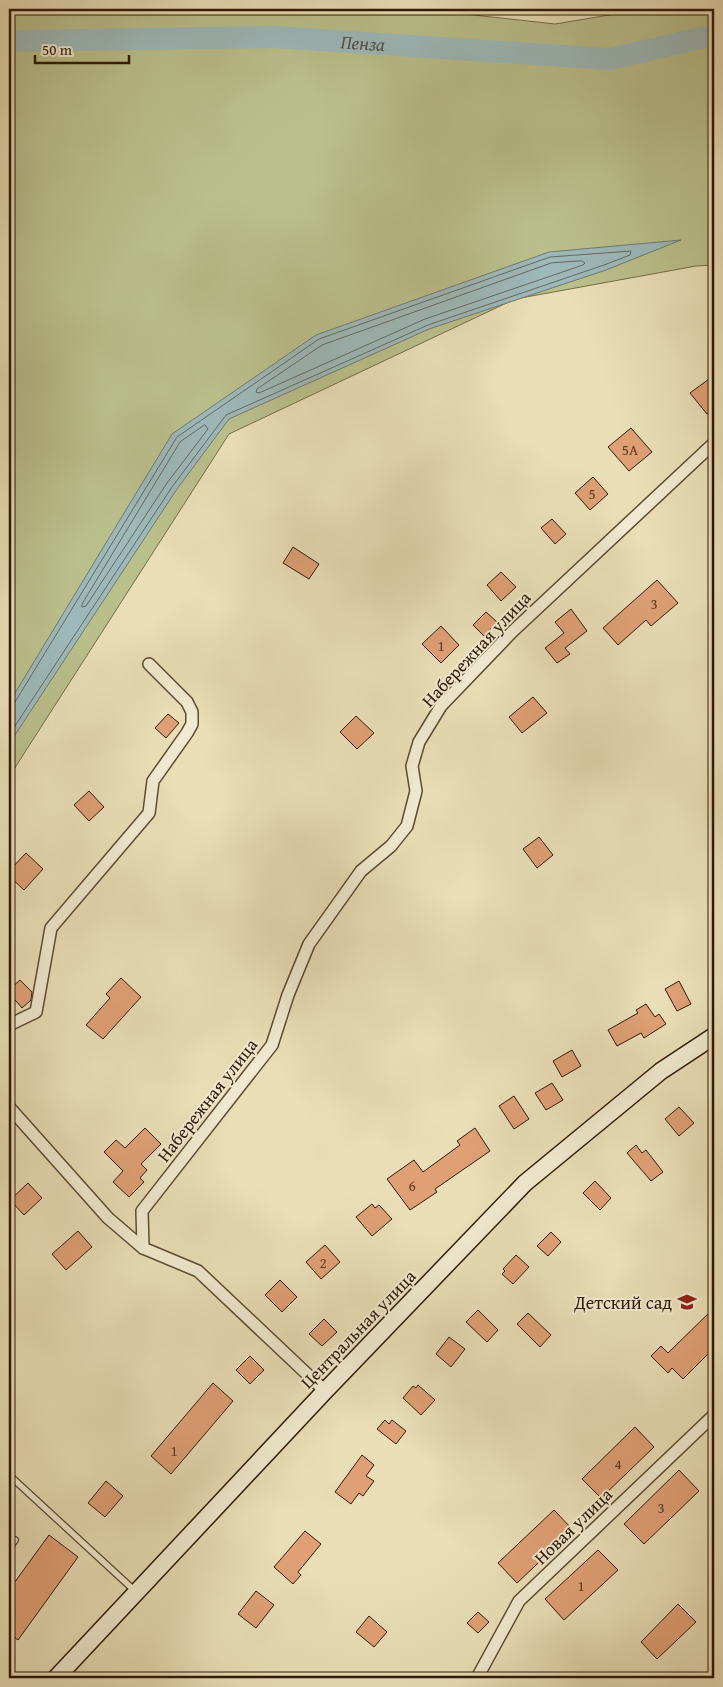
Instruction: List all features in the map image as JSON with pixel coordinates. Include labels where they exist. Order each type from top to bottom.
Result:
[{"type":"street","name":"Набережная улица","points":[[143,1248],[142,1211],[272,1045],[288,995],[309,944],[361,871],[391,846],[407,826],[416,790],[412,766],[419,742],[441,706],[512,632],[714,443]]},
{"type":"street","points":[[9,1025],[36,1012],[51,928],[150,813],[153,781],[188,733],[192,724],[192,712],[187,702],[149,664]]},
{"type":"street","name":"Центральная улица","points":[[56,1678],[326,1391],[525,1184],[661,1071],[714,1036]]},
{"type":"street","points":[[9,1107],[108,1218],[143,1248],[198,1271],[326,1391]]},
{"type":"street","name":"Новая улица","points":[[477,1678],[519,1601],[714,1415]]},
{"type":"lane","points":[[9,1475],[137,1592]]},
{"type":"lane","points":[[9,1548],[16,1540]]},
{"type":"green space","points":[[9,9],[419,9],[555,24],[645,9],[714,9],[714,265],[696,266],[515,299],[229,434],[9,777]]},
{"type":"water","points":[[681,240],[606,270],[429,329],[229,419],[177,489],[9,744],[9,703],[172,434],[316,335],[549,252]]},
{"type":"building","points":[[709,379],[714,386],[714,408],[707,414],[690,393]]},
{"type":"building","points":[[631,428],[652,452],[629,471],[608,447]]},
{"type":"building","points":[[593,477],[608,494],[590,510],[575,493]]},
{"type":"building","points":[[552,519],[566,534],[555,544],[541,528]]},
{"type":"building","points":[[293,547],[319,564],[309,579],[283,563]]},
{"type":"building","points":[[501,572],[516,587],[501,601],[487,585]]},
{"type":"building","points":[[657,580],[678,603],[651,626],[646,620],[618,645],[603,628]]},
{"type":"building","points":[[571,609],[587,631],[565,648],[570,654],[557,663],[545,648],[564,633],[555,622]]},
{"type":"building","points":[[486,612],[497,622],[484,636],[473,625]]},
{"type":"building","points":[[441,626],[459,645],[441,663],[422,644]]},
{"type":"building","points":[[533,697],[547,713],[522,733],[509,717]]},
{"type":"building","points":[[168,714],[179,723],[166,738],[155,728]]},
{"type":"building","points":[[356,716],[374,733],[357,749],[340,732]]},
{"type":"building","points":[[89,791],[104,807],[89,821],[74,805]]},
{"type":"building","points":[[539,837],[553,855],[537,868],[523,849]]},
{"type":"building","points":[[26,853],[43,869],[24,890],[9,876],[9,871]]},
{"type":"building","points":[[121,978],[141,997],[103,1039],[86,1025],[110,998],[106,994]]},
{"type":"building","points":[[20,980],[32,992],[31,1000],[22,1008],[9,993],[9,990]]},
{"type":"building","points":[[679,981],[691,1004],[677,1011],[665,989]]},
{"type":"building","points":[[646,1004],[655,1017],[659,1014],[666,1024],[644,1038],[641,1033],[617,1046],[608,1030],[638,1013],[636,1010]]},
{"type":"building","points":[[572,1050],[581,1066],[562,1077],[553,1061]]},
{"type":"building","points":[[552,1083],[563,1100],[546,1110],[535,1093]]},
{"type":"building","points":[[514,1096],[529,1119],[514,1129],[499,1106]]},
{"type":"building","points":[[679,1107],[694,1123],[679,1136],[665,1119]]},
{"type":"building","points":[[145,1128],[161,1144],[141,1164],[147,1170],[140,1178],[144,1182],[129,1197],[113,1182],[123,1171],[104,1152],[116,1140],[125,1148]]},
{"type":"building","points":[[475,1128],[490,1151],[435,1189],[437,1192],[410,1210],[387,1179],[414,1160],[423,1172],[460,1145],[457,1141]]},
{"type":"building","points":[[636,1145],[642,1153],[646,1150],[663,1172],[651,1181],[627,1153]]},
{"type":"building","points":[[595,1181],[611,1198],[600,1210],[583,1193]]},
{"type":"building","points":[[28,1183],[42,1198],[24,1215],[10,1200]]},
{"type":"building","points":[[372,1204],[375,1208],[379,1205],[392,1219],[372,1236],[356,1217]]},
{"type":"building","points":[[78,1231],[92,1247],[66,1270],[52,1254]]},
{"type":"building","points":[[551,1232],[561,1242],[548,1256],[537,1246]]},
{"type":"building","points":[[325,1245],[340,1262],[321,1279],[306,1262]]},
{"type":"building","points":[[516,1255],[529,1267],[513,1284],[502,1274],[505,1271],[503,1269]]},
{"type":"building","points":[[280,1280],[297,1297],[282,1312],[265,1295]]},
{"type":"building","points":[[714,1308],[714,1348],[683,1379],[672,1368],[668,1373],[651,1356],[661,1346],[668,1353]]},
{"type":"building","points":[[478,1310],[498,1330],[487,1342],[466,1322]]},
{"type":"building","points":[[528,1313],[551,1335],[540,1347],[517,1324]]},
{"type":"building","points":[[324,1319],[337,1332],[322,1346],[309,1334]]},
{"type":"building","points":[[449,1337],[465,1349],[451,1367],[436,1354]]},
{"type":"building","points":[[250,1356],[264,1370],[250,1384],[236,1370]]},
{"type":"building","points":[[213,1383],[233,1401],[171,1474],[151,1456]]},
{"type":"building","points":[[418,1385],[435,1400],[421,1415],[403,1398],[413,1386],[416,1388]]},
{"type":"building","points":[[385,1420],[389,1424],[392,1420],[406,1431],[396,1444],[377,1429]]},
{"type":"building","points":[[635,1427],[654,1447],[601,1498],[582,1479]]},
{"type":"building","points":[[362,1455],[374,1465],[366,1476],[374,1481],[363,1496],[359,1493],[351,1504],[335,1492]]},
{"type":"building","points":[[679,1470],[699,1491],[644,1544],[624,1524]]},
{"type":"building","points":[[106,1481],[123,1496],[105,1517],[88,1503]]},
{"type":"building","points":[[554,1510],[573,1530],[517,1583],[498,1563]]},
{"type":"building","points":[[305,1531],[321,1544],[298,1572],[301,1575],[293,1584],[274,1567]]},
{"type":"building","points":[[49,1535],[78,1557],[18,1640],[9,1633],[9,1590]]},
{"type":"building","points":[[598,1550],[618,1570],[564,1620],[545,1599]]},
{"type":"building","points":[[256,1591],[274,1605],[256,1628],[238,1614]]},
{"type":"building","points":[[678,1604],[696,1622],[657,1659],[641,1642]]},
{"type":"building","points":[[478,1612],[489,1622],[478,1633],[467,1623]]},
{"type":"building","points":[[369,1616],[387,1632],[374,1647],[356,1632]]},
{"type":"waterway","name":"Пенза","points":[[9,41],[275,37],[610,59],[714,35]]},
{"type":"place","name":"Детский сад","points":[[687,1302]]}]
